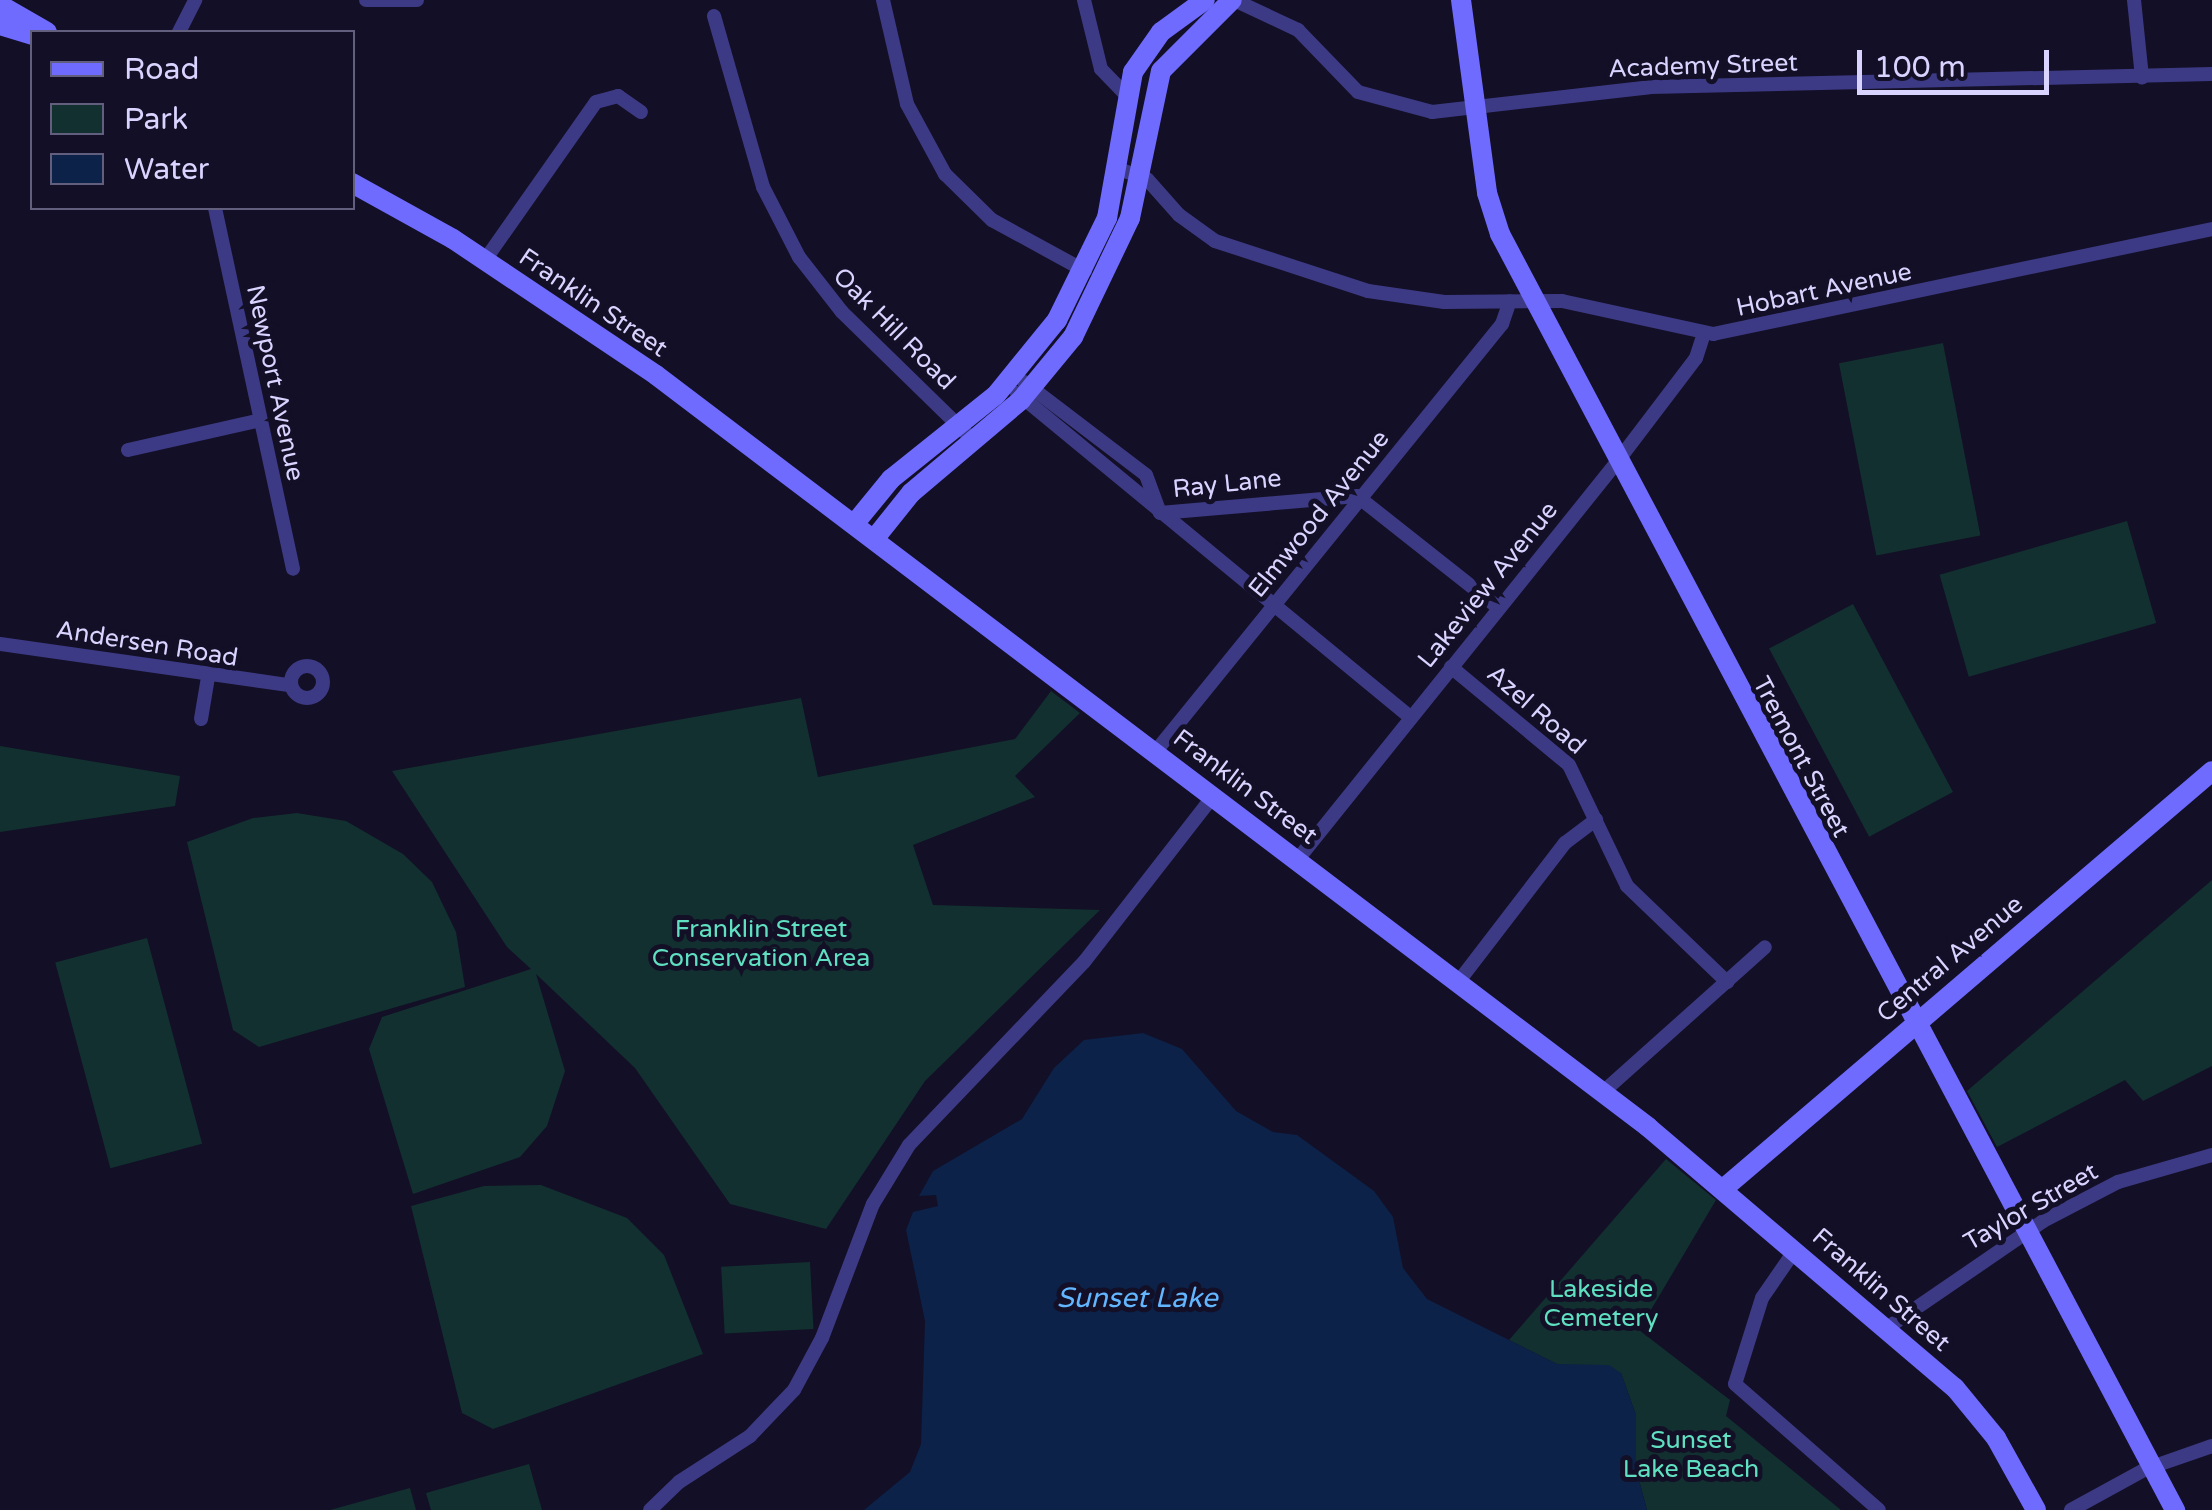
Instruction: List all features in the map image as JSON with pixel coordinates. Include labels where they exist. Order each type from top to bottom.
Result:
[{"type":"street","points":[[180,30],[195,0]]},
{"type":"street","points":[[366,0],[417,0]]},
{"type":"street","points":[[884,0],[907,104],[946,174],[992,220],[1096,264]]},
{"type":"street","points":[[1084,0],[1101,69],[1125,94]]},
{"type":"street","points":[[855,523],[891,478],[1027,393],[1073,337],[1119,169],[1125,94],[1144,52],[1166,26],[1205,0]]},
{"type":"street","points":[[875,538],[967,434],[1096,264],[1140,176],[1148,108],[1165,64],[1233,0]]},
{"type":"street","name":"Academy Street","points":[[1233,0],[1298,30],[1340,80],[1368,97],[1422,111],[1476,109],[1650,87],[2212,74]]},
{"type":"street","name":"Tremont Street","points":[[1461,0],[1492,214],[1617,462],[2176,1510]]},
{"type":"street","points":[[2134,0],[2142,78]]},
{"type":"street","points":[[0,5],[44,30]]},
{"type":"street","name":"Oak Hill Road","points":[[714,16],[763,186],[792,246],[834,303],[967,434]]},
{"type":"street","points":[[0,25],[30,34]]},
{"type":"street","points":[[1144,52],[1165,64]]},
{"type":"street","points":[[485,260],[596,102],[618,96],[641,112]]},
{"type":"street","name":"Hobart Avenue","points":[[1119,169],[1140,176],[1187,222],[1248,255],[1390,295],[1572,303],[1704,333],[1746,331],[2212,229]]},
{"type":"street","name":"Franklin Street","points":[[355,185],[485,260],[628,355],[1156,750],[1603,1092],[1887,1328],[1976,1412],[2036,1510]]},
{"type":"street","name":"Newport Avenue","points":[[215,210],[293,568]]},
{"type":"street","name":"Elmwood Avenue","points":[[1156,750],[1502,324],[1510,301]]},
{"type":"street","name":"Lakeview Avenue","points":[[1298,859],[1617,462],[1696,358],[1704,333]]},
{"type":"street","points":[[1012,378],[1160,513],[1410,716]]},
{"type":"street","points":[[128,450],[261,420]]},
{"type":"street","points":[[1360,498],[1499,608]]},
{"type":"street","name":"Ray Lane","points":[[1160,513],[1360,498]]},
{"type":"street","name":"Andersen Road","points":[[0,644],[208,677],[287,685]]},
{"type":"street","name":"Azel Road","points":[[1451,667],[1563,759],[1631,892],[1726,982]]},
{"type":"street","points":[[201,719],[208,677]]},
{"type":"street","name":"Central Avenue","points":[[1724,1189],[1914,1022],[2212,771]]},
{"type":"street","points":[[650,1510],[678,1482],[750,1436],[794,1390],[822,1338],[873,1204],[908,1145],[1084,962],[1214,795]]},
{"type":"street","points":[[1459,982],[1565,843],[1596,820]]},
{"type":"street","points":[[1603,1092],[1764,948]]},
{"type":"street","name":"Taylor Street","points":[[1887,1328],[2028,1230],[2118,1182],[2212,1155]]},
{"type":"street","points":[[1795,1250],[1762,1298],[1735,1384],[1879,1510]]},
{"type":"street","points":[[2070,1510],[2153,1466],[2212,1446]]},
{"type":"green space","points":[[1943,343],[1980,535],[1876,556],[1839,363]]},
{"type":"green space","points":[[2127,521],[2156,623],[1969,677],[1940,575]]},
{"type":"green space","points":[[1853,604],[1953,792],[1869,837],[1769,649]]},
{"type":"green space","name":"Franklin Street Conservation Area","points":[[1051,691],[1080,713],[1015,776],[1035,797],[913,845],[933,905],[1100,910],[925,1081],[826,1229],[730,1204],[635,1068],[536,974],[565,1071],[547,1126],[520,1157],[413,1194],[369,1049],[382,1017],[531,969],[507,947],[392,771],[801,698],[818,777],[1015,739]]},
{"type":"green space","points":[[0,746],[180,776],[175,806],[0,832]]},
{"type":"green space","points":[[297,813],[346,821],[403,854],[432,882],[456,932],[465,987],[259,1047],[233,1030],[187,842],[253,818]]},
{"type":"green space","points":[[2212,880],[2212,1066],[2143,1101],[2125,1080],[1997,1147],[1967,1091]]},
{"type":"green space","points":[[147,938],[202,1144],[110,1168],[55,963]]},
{"type":"green space","points":[[1666,1159],[1716,1200],[1639,1330],[1730,1400],[1726,1416],[1841,1510],[1647,1510],[1636,1469],[1636,1415],[1621,1373],[1557,1364],[1509,1340]]},
{"type":"green space","points":[[541,1185],[627,1218],[664,1255],[703,1354],[493,1429],[462,1413],[411,1206],[484,1186]]},
{"type":"green space","points":[[810,1262],[814,1329],[725,1334],[721,1267]]},
{"type":"green space","points":[[529,1464],[542,1510],[431,1510],[426,1493]]},
{"type":"green space","points":[[410,1488],[416,1510],[330,1510]]},
{"type":"water","name":"Sunset Lake","points":[[1143,1033],[1182,1049],[1236,1111],[1273,1132],[1297,1135],[1374,1191],[1393,1217],[1403,1268],[1427,1299],[1557,1364],[1609,1365],[1621,1373],[1636,1415],[1636,1469],[1647,1510],[864,1510],[910,1472],[921,1444],[925,1321],[906,1230],[913,1212],[938,1206],[936,1195],[919,1196],[933,1171],[1022,1119],[1054,1068],[1084,1040]]},
{"type":"park label","name":"Lakeside Cemetery","points":[[1601,1304]]},
{"type":"park label","name":"Sunset Lake Beach","points":[[1691,1456]]}]
